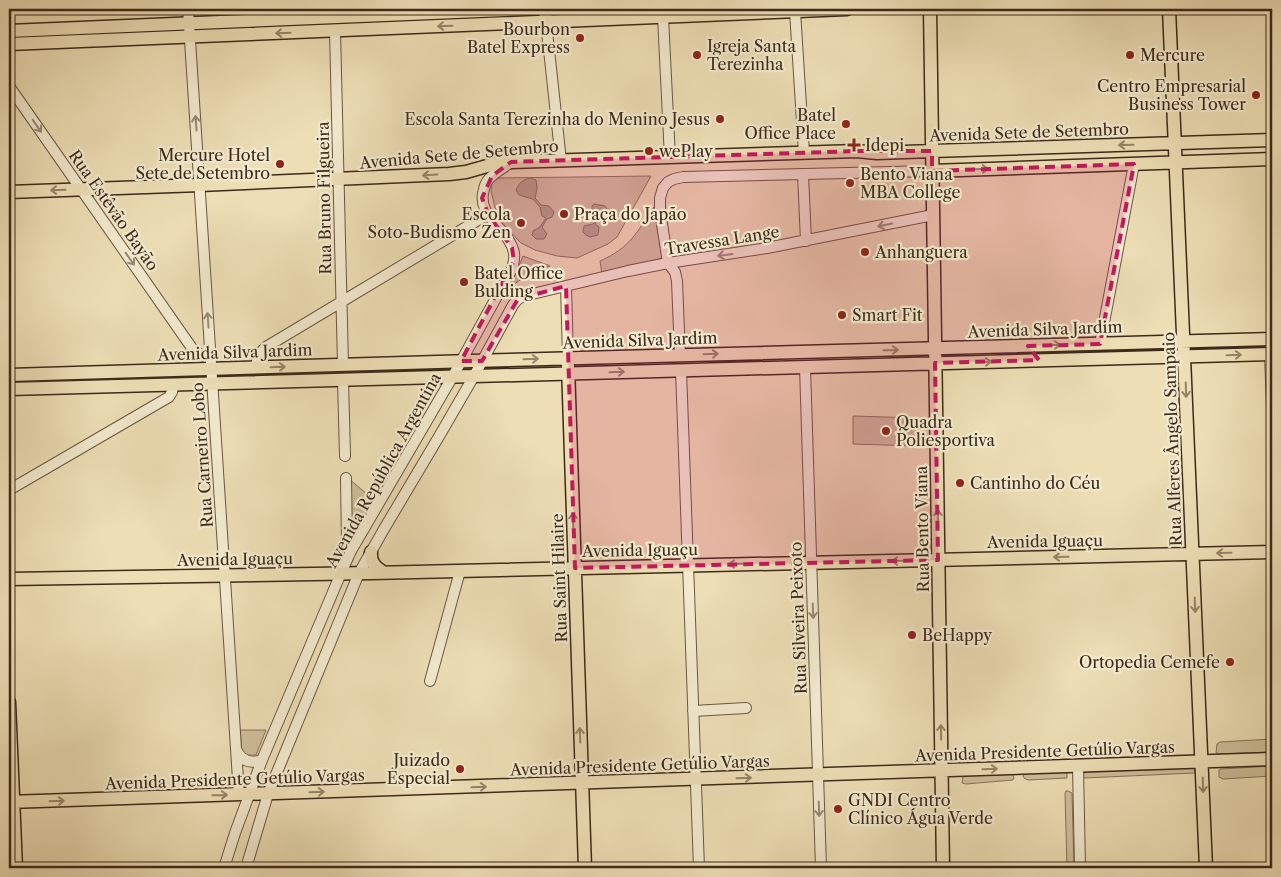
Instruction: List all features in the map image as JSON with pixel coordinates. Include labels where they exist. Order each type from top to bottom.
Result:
[{"type":"main road","points":[[9,31],[226,22],[335,13],[526,9]]},
{"type":"main road","points":[[545,9],[546,22]]},
{"type":"main road","points":[[603,9],[621,18]]},
{"type":"main road","points":[[9,44],[663,17],[726,11],[848,9]]},
{"type":"main road","name":"Rua Bento Viana","points":[[930,9],[943,868]]},
{"type":"main road","name":"Rua Alferes Ângelo Sampaio","points":[[1169,9],[1206,868]]},
{"type":"main road","points":[[226,22],[248,35]]},
{"type":"main road","name":"Avenida Sete de Setembro","points":[[9,192],[449,174],[511,162],[1272,140]]},
{"type":"main road","points":[[932,171],[1272,160]]},
{"type":"main road","name":"Avenida Silva Jardim","points":[[9,375],[195,370],[211,363],[256,368],[1272,339]]},
{"type":"main road","points":[[1028,346],[1038,360]]},
{"type":"main road","points":[[834,366],[864,350]]},
{"type":"main road","points":[[766,353],[784,367]]},
{"type":"main road","name":"Avenida Silva Jardim","points":[[9,389],[1271,354]]},
{"type":"main road","name":"Rua Saint Hilaire","points":[[568,358],[584,868]]},
{"type":"main road","points":[[411,363],[429,377]]},
{"type":"main road","points":[[371,552],[370,558],[373,564],[383,572]]},
{"type":"main road","name":"Avenida Iguaçu","points":[[9,579],[460,571],[1272,552]]},
{"type":"main road","points":[[9,702],[11,802],[16,868]]},
{"type":"main road","name":"Avenida Presidente Getúlio Vargas","points":[[11,802],[1272,759]]},
{"type":"street","name":"Rua Carneiro Lobo","points":[[188,9],[236,749],[244,795]]},
{"type":"street","points":[[795,11],[804,153]]},
{"type":"street","points":[[663,17],[670,158]]},
{"type":"street","points":[[546,22],[560,161]]},
{"type":"street","name":"Rua Bruno Filgueira","points":[[335,31],[343,365]]},
{"type":"street","name":"Rua Estêvão Bayão","points":[[9,86],[194,351]]},
{"type":"street","name":"Avenida República Argentina","points":[[224,868],[244,795],[262,760],[351,551],[453,376],[512,269],[514,254],[507,238],[488,214],[482,198],[486,184],[492,176],[511,162]]},
{"type":"street","points":[[1100,344],[1134,164]]},
{"type":"street","points":[[680,355],[677,281],[675,272],[668,263],[660,211],[660,198],[663,188],[668,182],[683,177],[932,171]]},
{"type":"street","points":[[803,174],[806,241]]},
{"type":"street","points":[[256,368],[258,355],[266,347],[488,214]]},
{"type":"street","name":"Travessa Lange","points":[[518,299],[628,271],[806,241],[933,215]]},
{"type":"street","name":"Rua Saint Hilaire","points":[[566,286],[568,358]]},
{"type":"street","name":"Avenida República Argentina","points":[[246,868],[268,794],[360,573],[474,376],[512,305],[518,299]]},
{"type":"street","points":[[195,370],[194,351],[204,356],[211,363]]},
{"type":"street","points":[[1271,354],[1272,409]]},
{"type":"street","name":"Rua Silveira Peixoto","points":[[805,367],[821,868]]},
{"type":"street","points":[[681,370],[699,868]]},
{"type":"street","points":[[343,380],[345,456]]},
{"type":"street","points":[[9,490],[170,397],[174,384]]},
{"type":"street","points":[[346,478],[348,548],[351,551]]},
{"type":"street","points":[[430,681],[460,571]]},
{"type":"street","points":[[693,711],[746,708]]},
{"type":"street","points":[[236,749],[243,759],[249,762],[262,760]]},
{"type":"street","points":[[1078,766],[1080,868]]},
{"type":"highlighted area","points":[[857,151],[932,151],[932,171],[1134,164],[1100,344],[1028,346],[1039,360],[935,363],[938,560],[575,568],[566,286],[518,299],[482,361],[461,361],[514,261],[512,248],[488,214],[482,198],[492,176],[511,162]]},
{"type":"shaded area","name":"Praça do Japão","points":[[651,176],[617,237],[608,244],[577,258],[557,256],[535,250],[521,243],[500,221],[491,191],[492,182],[498,178]]},
{"type":"shaded area","points":[[530,178],[536,180],[535,198],[541,205],[549,206],[554,212],[552,217],[547,219],[542,227],[547,234],[544,239],[536,239],[532,235],[533,231],[540,227],[546,218],[542,216],[540,207],[533,199],[519,195],[516,190],[522,182]]},
{"type":"shaded area","points":[[594,204],[605,206],[608,211],[605,215],[598,218],[595,224],[599,227],[598,235],[590,237],[583,232],[584,226],[593,224],[596,220],[592,216],[592,206]]},
{"type":"shaded area","points":[[654,207],[662,258],[602,275],[600,261],[626,245]]},
{"type":"shaded area","points":[[523,256],[550,266],[529,274],[510,287]]},
{"type":"shaded area","name":"Quadra Poliesportiva","points":[[853,416],[919,418],[918,446],[853,444]]},
{"type":"shaded area","points":[[349,479],[373,499],[352,540]]},
{"type":"shaded area","points":[[240,730],[266,730],[256,755],[247,755],[242,752]]},
{"type":"shaded area","points":[[1272,739],[1272,752],[1216,753],[1217,744],[1220,742]]},
{"type":"shaded area","points":[[1272,766],[1272,776],[1223,779],[1219,777],[1219,770],[1221,769]]},
{"type":"shaded area","points":[[1195,769],[1195,773],[1084,778],[1083,776],[1087,772]]},
{"type":"shaded area","points":[[1067,771],[1067,778],[1028,780],[1023,776],[1024,773]]},
{"type":"shaded area","points":[[1012,773],[1013,780],[962,783],[963,776],[965,775]]},
{"type":"shaded area","points":[[1066,791],[1072,793],[1074,868],[1067,868]]},
{"type":"place","name":"Bourbon Batel Express","points":[[580,38]]},
{"type":"place","name":"Igreja Santa Terezinha","points":[[697,55]]},
{"type":"place","name":"Mercure","points":[[1130,55]]},
{"type":"place","name":"Centro Empresarial Business Tower","points":[[1256,95]]},
{"type":"place","name":"Escola Santa Terezinha do Menino Jesus","points":[[720,119]]},
{"type":"place","name":"Batel Office Place","points":[[846,124]]},
{"type":"place","name":"Idepi","points":[[854,145]]},
{"type":"place","name":"wePlay","points":[[649,151]]},
{"type":"place","name":"Mercure Hotel Sete de Setembro","points":[[280,164]]},
{"type":"place","name":"Bento Viana MBA College","points":[[850,183]]},
{"type":"place","name":"Praça do Japão","points":[[564,214]]},
{"type":"place","name":"Escola Soto-Budismo Zen","points":[[521,223]]},
{"type":"place","name":"Anhanguera","points":[[865,252]]},
{"type":"place","name":"Batel Office Bulding","points":[[464,282]]},
{"type":"place","name":"Smart Fit","points":[[842,315]]},
{"type":"place","name":"Quadra Poliesportiva","points":[[886,431]]},
{"type":"place","name":"Cantinho do Céu","points":[[960,483]]},
{"type":"place","name":"BeHappy","points":[[912,635]]},
{"type":"place","name":"Ortopedia Cemefe","points":[[1230,662]]},
{"type":"place","name":"Juizado Especial","points":[[460,769]]},
{"type":"place","name":"GNDI Centro Clínico Água Verde","points":[[838,809]]}]
